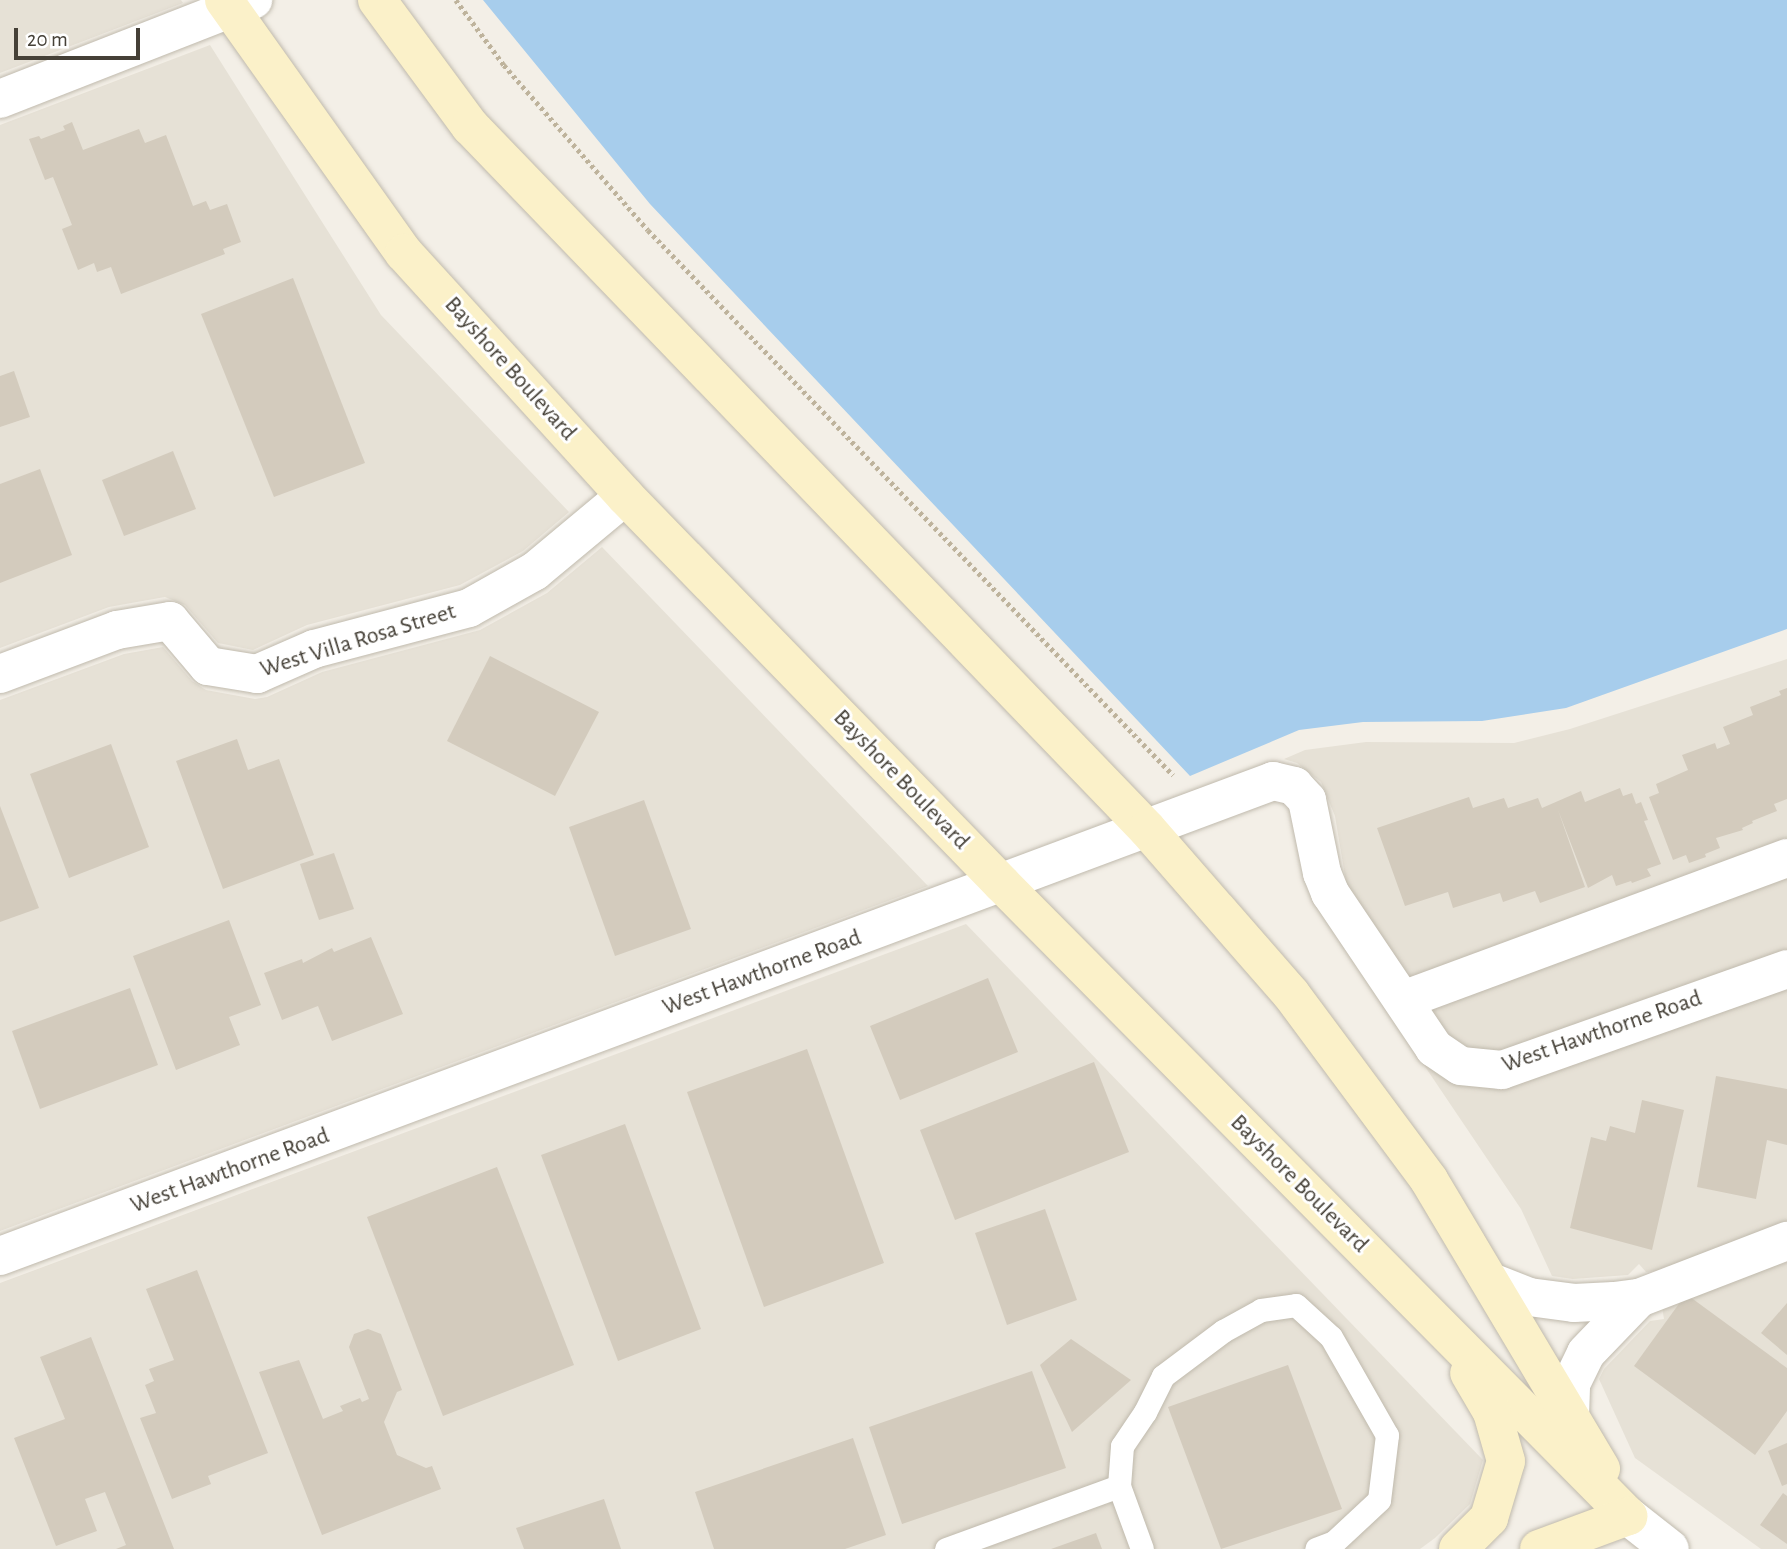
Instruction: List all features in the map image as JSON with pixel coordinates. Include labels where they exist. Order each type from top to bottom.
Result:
[{"type":"main road","name":"Bayshore Boulevard","points":[[377,0],[470,126],[1147,829],[1291,993],[1429,1180],[1492,1282],[1628,1516]]},
{"type":"main road","name":"Bayshore Boulevard","points":[[236,4],[404,253],[625,496],[1002,884],[1628,1516]]},
{"type":"main road","points":[[1443,1329],[1493,1412],[1506,1461],[1489,1518],[1458,1549]]},
{"type":"main road","points":[[1539,1549],[1628,1516]]},
{"type":"street","points":[[0,99],[236,4]]},
{"type":"street","name":"West Villa Rosa Street","points":[[0,674],[117,630],[170,621],[208,666],[257,674],[314,649],[469,608],[535,571],[625,496]]},
{"type":"street","name":"West Hawthorne Road","points":[[0,1256],[1273,781],[1294,786],[1307,800],[1322,873],[1330,893],[1434,1048],[1461,1066],[1502,1070],[1787,968]]},
{"type":"street","points":[[1403,1000],[1787,858]]},
{"type":"street","points":[[1492,1282],[1529,1297],[1574,1303],[1639,1298],[1787,1241]]},
{"type":"street","points":[[1570,1416],[1571,1384],[1586,1353],[1639,1298]]},
{"type":"street","name":"Bayshore Boulevard","points":[[1628,1516],[1670,1549]]},
{"type":"lane","points":[[1142,1549],[1119,1486],[1122,1447],[1145,1412],[1163,1376],[1232,1326],[1261,1310],[1296,1305],[1331,1337],[1387,1435],[1379,1500],[1334,1542],[1315,1549]]},
{"type":"lane","points":[[946,1549],[1119,1486]]},
{"type":"path","points":[[456,0],[505,65],[648,230],[1206,807]]},
{"type":"shaded area","points":[[0,0],[181,0],[183,3],[0,73]]},
{"type":"shaded area","points":[[210,45],[381,315],[569,512],[523,551],[460,585],[307,625],[253,650],[218,643],[185,605],[165,597],[109,607],[0,648],[0,125]]},
{"type":"shaded area","points":[[602,547],[928,886],[0,1231],[0,700],[124,654],[163,647],[192,681],[206,690],[255,699],[267,697],[322,672],[480,630],[547,593]]},
{"type":"shaded area","points":[[1787,659],[1787,1549],[1761,1549],[1635,1458],[1599,1379],[1604,1369],[1650,1321],[1664,1319],[1656,1271],[1646,1272],[1639,1264],[1628,1275],[1573,1279],[1552,1276],[1521,1209],[1312,899],[1348,894],[1335,816],[1321,782],[1297,763],[1284,759],[1305,750],[1366,742],[1514,743],[1570,729]]},
{"type":"shaded area","points":[[966,924],[1483,1460],[1470,1504],[1435,1538],[1420,1549],[0,1549],[0,1283]]},
{"type":"water","points":[[483,0],[1787,0],[1787,629],[1566,708],[1482,721],[1363,722],[1299,730],[1190,776],[650,204]]},
{"type":"building","points":[[72,122],[83,150],[139,129],[145,143],[166,135],[193,206],[206,201],[210,210],[227,204],[241,242],[223,249],[225,254],[121,294],[111,267],[97,272],[94,263],[78,270],[62,229],[72,225],[53,177],[45,180],[29,139],[39,136],[41,139],[65,130],[63,126]]},
{"type":"building","points":[[293,278],[365,463],[274,497],[201,314]]},
{"type":"building","points":[[14,371],[30,417],[0,427],[0,376]]},
{"type":"building","points":[[173,451],[196,509],[124,536],[102,480]]},
{"type":"building","points":[[40,469],[72,555],[0,583],[0,484]]},
{"type":"building","points":[[490,656],[599,712],[555,796],[447,741]]},
{"type":"building","points":[[1787,688],[1787,799],[1774,804],[1777,811],[1752,821],[1753,823],[1742,828],[1743,830],[1716,838],[1720,848],[1705,854],[1706,857],[1689,863],[1686,855],[1673,860],[1649,797],[1659,793],[1656,784],[1688,770],[1682,755],[1715,743],[1717,749],[1730,744],[1723,727],[1753,715],[1750,707],[1781,695],[1779,691]]},
{"type":"building","points":[[237,739],[248,770],[279,759],[314,855],[223,889],[176,761]]},
{"type":"building","points":[[111,744],[149,847],[69,878],[30,774]]},
{"type":"building","points":[[1620,788],[1623,796],[1632,793],[1636,804],[1641,802],[1648,820],[1644,821],[1661,864],[1647,869],[1651,876],[1632,883],[1631,881],[1616,886],[1612,875],[1588,888],[1558,810],[1585,887],[1540,903],[1535,891],[1503,902],[1500,893],[1453,908],[1448,892],[1405,906],[1377,828],[1469,797],[1473,808],[1504,798],[1508,808],[1538,798],[1542,808],[1581,791],[1585,802]]},
{"type":"building","points":[[644,800],[691,929],[615,956],[569,827]]},
{"type":"building","points":[[0,806],[39,908],[0,922]]},
{"type":"building","points":[[334,853],[354,909],[319,920],[300,864]]},
{"type":"building","points":[[229,920],[261,1005],[229,1017],[240,1045],[176,1070],[133,956]]},
{"type":"building","points":[[371,937],[403,1014],[332,1041],[318,1006],[282,1020],[264,973],[302,959],[303,963],[332,948],[334,952]]},
{"type":"building","points":[[988,978],[1018,1052],[900,1100],[870,1026]]},
{"type":"building","points":[[130,988],[158,1065],[40,1109],[12,1031]]},
{"type":"building","points":[[807,1049],[884,1263],[764,1307],[687,1092]]},
{"type":"building","points":[[1094,1062],[1129,1152],[955,1220],[920,1130]]},
{"type":"building","points":[[1716,1076],[1787,1089],[1787,1145],[1767,1140],[1756,1199],[1697,1187]]},
{"type":"building","points":[[1642,1100],[1684,1110],[1652,1250],[1570,1228],[1591,1137],[1606,1141],[1610,1126],[1635,1133]]},
{"type":"building","points":[[625,1124],[701,1329],[618,1361],[541,1155]]},
{"type":"building","points":[[497,1167],[574,1365],[443,1416],[367,1217]]},
{"type":"building","points":[[1045,1209],[1077,1300],[1007,1325],[975,1233]]},
{"type":"building","points":[[197,1270],[268,1453],[208,1476],[211,1484],[172,1499],[140,1418],[156,1413],[145,1385],[154,1381],[149,1369],[174,1360],[146,1289]]},
{"type":"building","points":[[1686,1294],[1787,1368],[1787,1411],[1755,1455],[1634,1366]]},
{"type":"building","points":[[1787,1303],[1787,1355],[1761,1333]]},
{"type":"building","points":[[368,1329],[381,1334],[402,1390],[397,1392],[384,1422],[397,1455],[426,1468],[432,1466],[441,1489],[322,1535],[259,1372],[299,1360],[323,1419],[343,1411],[340,1406],[360,1398],[362,1402],[369,1399],[349,1347],[354,1334]]},
{"type":"building","points":[[91,1337],[174,1549],[116,1549],[126,1545],[105,1492],[85,1499],[97,1531],[56,1546],[14,1438],[65,1419],[40,1357]]},
{"type":"building","points":[[1071,1339],[1131,1380],[1072,1432],[1040,1365]]},
{"type":"building","points":[[1288,1365],[1342,1509],[1221,1549],[1168,1407]]},
{"type":"building","points":[[1032,1371],[1066,1468],[902,1524],[869,1427]]},
{"type":"building","points":[[853,1438],[886,1535],[845,1549],[714,1549],[695,1492]]},
{"type":"building","points":[[1787,1443],[1787,1484],[1782,1486],[1768,1451]]},
{"type":"building","points":[[1783,1493],[1787,1496],[1787,1544],[1760,1525]]},
{"type":"building","points":[[604,1499],[621,1549],[524,1549],[516,1528]]},
{"type":"building","points":[[1096,1533],[1102,1549],[1051,1549]]}]
